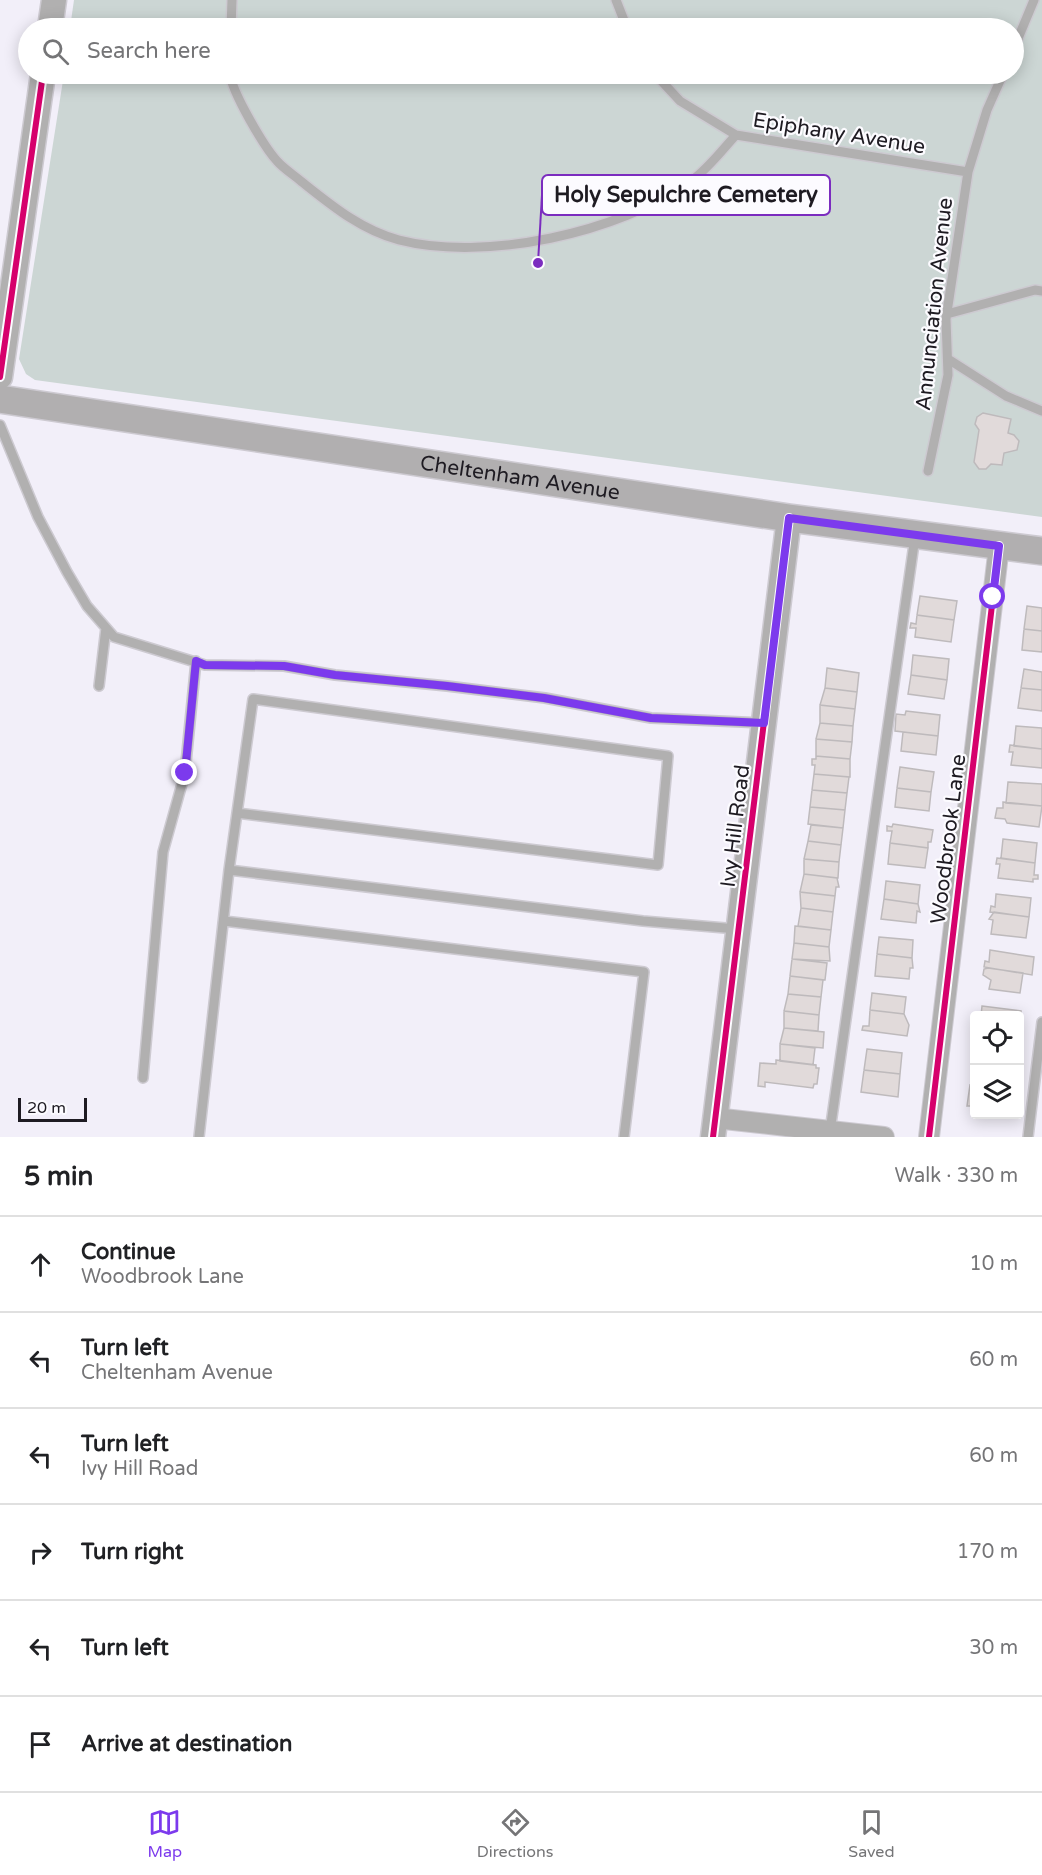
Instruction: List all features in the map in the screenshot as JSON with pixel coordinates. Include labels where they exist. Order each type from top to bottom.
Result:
[{"type":"main road","name":"Cheltenham Avenue","points":[[0,399],[789,518],[1042,551]]},
{"type":"street","points":[[51,18],[54,0]]},
{"type":"street","points":[[0,377],[42,84]]},
{"type":"street","name":"Ivy Hill Road","points":[[714,1127],[789,518]]},
{"type":"street","name":"Woodbrook Lane","points":[[929,1137],[999,546]]},
{"type":"street","points":[[714,1127],[830,1131],[884,1137]]},
{"type":"lane","points":[[231,18],[232,0]]},
{"type":"lane","points":[[616,0],[623,18]]},
{"type":"lane","points":[[1024,24],[1034,0]]},
{"type":"lane","points":[[234,84],[252,124],[276,161],[346,217],[398,240],[431,245],[470,248],[513,245],[553,238],[619,217],[692,181],[736,135]]},
{"type":"lane","name":"Epiphany Avenue","points":[[664,84],[680,101],[736,135],[968,172]]},
{"type":"lane","name":"Annunciation Avenue","points":[[928,471],[948,375],[947,314],[968,172],[987,110],[999,84]]},
{"type":"lane","points":[[947,314],[1042,291]]},
{"type":"lane","points":[[948,359],[1006,396],[1042,411]]},
{"type":"lane","points":[[0,425],[38,517],[67,572],[87,606],[114,637],[205,665],[284,666],[366,679],[447,686],[591,705],[651,718],[764,723]]},
{"type":"lane","points":[[830,1131],[915,535]]},
{"type":"lane","points":[[99,686],[106,627]]},
{"type":"lane","points":[[143,1078],[163,852],[185,773],[196,661]]},
{"type":"lane","points":[[199,1137],[230,870],[237,813],[252,699],[668,756],[658,865],[237,813]]},
{"type":"lane","points":[[230,870],[643,921],[739,929]]},
{"type":"lane","points":[[224,921],[644,972],[624,1137]]},
{"type":"lane","points":[[1028,1137],[1042,1022]]},
{"type":"shaded area","points":[[74,0],[1042,0],[1042,517],[35,380],[26,374],[19,359],[62,84],[1024,84],[1024,18],[71,18]]},
{"type":"building","points":[[983,413],[1011,419],[1008,433],[1014,435],[1019,441],[1017,450],[1004,453],[1002,465],[991,464],[986,469],[979,469],[974,462],[979,430],[975,424],[977,417]]},
{"type":"building","points":[[920,596],[957,601],[954,620],[917,615]]},
{"type":"building","points":[[1027,606],[1042,608],[1042,631],[1024,629]]},
{"type":"building","points":[[917,615],[954,620],[951,642],[915,637],[916,628],[910,628],[911,623],[916,624]]},
{"type":"building","points":[[1024,629],[1042,631],[1042,652],[1022,650]]},
{"type":"building","points":[[913,655],[949,659],[947,680],[911,675]]},
{"type":"building","points":[[827,668],[859,673],[857,692],[825,688]]},
{"type":"building","points":[[1024,669],[1042,672],[1042,690],[1021,688]]},
{"type":"building","points":[[911,675],[947,680],[944,699],[908,694]]},
{"type":"building","points":[[825,688],[857,692],[855,709],[820,705]]},
{"type":"building","points":[[1021,688],[1042,690],[1042,711],[1018,708]]},
{"type":"building","points":[[820,705],[855,709],[853,726],[820,723]]},
{"type":"building","points":[[906,711],[940,715],[938,736],[895,731],[896,714],[905,715]]},
{"type":"building","points":[[820,723],[853,726],[852,742],[816,739]]},
{"type":"building","points":[[1016,726],[1042,728],[1042,749],[1014,746]]},
{"type":"building","points":[[903,732],[938,736],[936,755],[901,751]]},
{"type":"building","points":[[816,739],[852,742],[850,759],[816,756]]},
{"type":"building","points":[[1010,745],[1042,749],[1042,768],[1011,765],[1013,752],[1009,752]]},
{"type":"building","points":[[816,756],[850,759],[850,777],[814,774],[815,765],[812,765],[812,759],[816,759]]},
{"type":"building","points":[[900,767],[934,772],[931,792],[897,788]]},
{"type":"building","points":[[814,774],[849,777],[847,793],[812,790]]},
{"type":"building","points":[[1008,782],[1042,784],[1042,806],[1006,803]]},
{"type":"building","points":[[897,788],[931,792],[929,811],[895,807]]},
{"type":"building","points":[[812,790],[847,793],[845,810],[810,807]]},
{"type":"building","points":[[1003,802],[1042,806],[1039,827],[1007,823],[1005,819],[995,818],[997,808],[1003,808]]},
{"type":"building","points":[[810,807],[845,810],[843,828],[808,824]]},
{"type":"building","points":[[893,824],[933,830],[928,848],[890,843],[892,831],[887,831],[887,826],[892,827]]},
{"type":"building","points":[[811,825],[843,828],[841,845],[808,841]]},
{"type":"building","points":[[1003,839],[1037,843],[1035,863],[1001,858]]},
{"type":"building","points":[[808,841],[841,845],[839,862],[804,859]]},
{"type":"building","points":[[890,843],[928,848],[925,868],[888,864]]},
{"type":"building","points":[[997,858],[1035,863],[1034,875],[1038,875],[1038,879],[1033,879],[1033,882],[998,878],[1000,864],[996,864]]},
{"type":"building","points":[[804,859],[839,862],[838,878],[804,874]]},
{"type":"building","points":[[804,874],[837,878],[839,887],[836,887],[835,896],[800,892]]},
{"type":"building","points":[[886,881],[920,885],[918,904],[884,899]]},
{"type":"building","points":[[800,892],[835,896],[833,912],[801,908]]},
{"type":"building","points":[[996,894],[1031,898],[1029,917],[990,912],[991,906],[995,907]]},
{"type":"building","points":[[884,899],[918,904],[920,912],[917,911],[916,923],[881,919]]},
{"type":"building","points":[[801,908],[833,912],[831,930],[798,926]]},
{"type":"building","points":[[994,912],[1029,917],[1026,938],[991,934],[993,920],[989,919]]},
{"type":"building","points":[[795,926],[831,930],[829,947],[794,943]]},
{"type":"building","points":[[879,937],[913,940],[912,958],[877,954]]},
{"type":"building","points":[[794,943],[829,947],[830,961],[792,959]]},
{"type":"building","points":[[990,950],[1034,957],[1032,975],[984,967],[985,961],[989,962]]},
{"type":"building","points":[[877,954],[912,958],[913,968],[910,968],[909,979],[875,976]]},
{"type":"building","points":[[792,959],[827,963],[825,980],[790,976]]},
{"type":"building","points":[[984,969],[1023,973],[1020,993],[989,989],[991,980],[983,975]]},
{"type":"building","points":[[790,976],[823,980],[821,997],[788,994]]},
{"type":"building","points":[[872,993],[906,997],[904,1014],[870,1010]]},
{"type":"building","points":[[788,994],[821,997],[819,1015],[784,1011]]},
{"type":"building","points":[[982,1006],[1021,1011],[982,1011]]},
{"type":"building","points":[[870,1010],[904,1014],[909,1025],[907,1036],[862,1030],[863,1026],[869,1026]]},
{"type":"building","points":[[784,1011],[819,1015],[818,1031],[784,1028]]},
{"type":"building","points":[[784,1028],[824,1032],[823,1048],[780,1044]]},
{"type":"building","points":[[780,1044],[815,1048],[813,1065],[780,1061]]},
{"type":"building","points":[[867,1049],[902,1053],[900,1074],[864,1070]]},
{"type":"building","points":[[776,1060],[816,1065],[816,1068],[819,1068],[817,1084],[814,1084],[813,1088],[765,1082],[765,1087],[758,1086],[760,1063],[776,1064]]},
{"type":"building","points":[[864,1070],[900,1074],[898,1097],[861,1092]]},
{"type":"building","points":[[970,1085],[970,1106],[967,1106]]},
{"type":"cycle path","points":[[0,377],[42,84]]},
{"type":"cycle path","points":[[713,1137],[789,518]]},
{"type":"cycle path","points":[[929,1137],[999,546]]},
{"type":"place","name":"Holy Sepulchre Cemetery","points":[[538,263]]},
{"type":"route","points":[[185,773],[196,661],[205,665],[284,666],[386,682],[447,686],[544,698],[651,718],[764,723],[789,518],[999,546],[993,597]]}]
